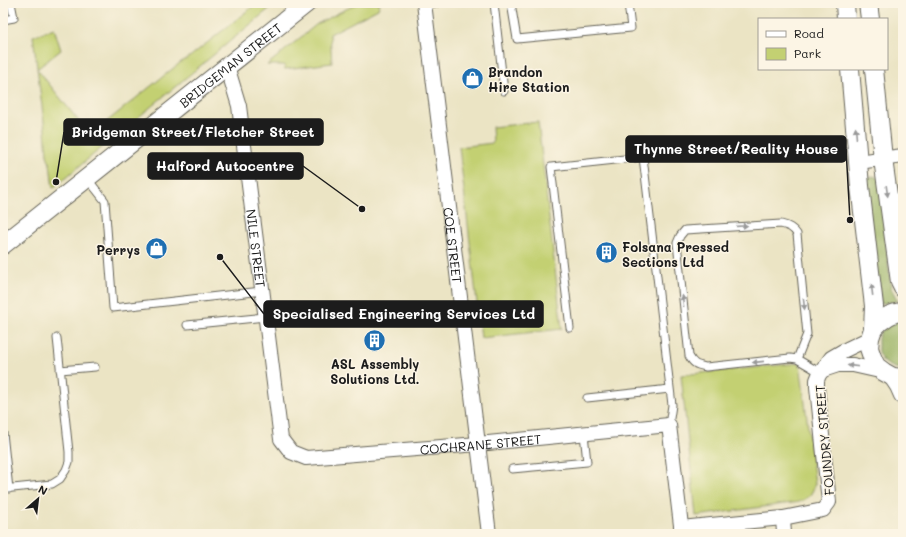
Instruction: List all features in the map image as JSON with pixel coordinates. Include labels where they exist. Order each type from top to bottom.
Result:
[{"type":"street","name":"BRIDGEMAN STREET","points":[[3,245],[307,3]]},
{"type":"street","name":"COE STREET","points":[[429,3],[489,534]]},
{"type":"street","points":[[845,3],[846,18]]},
{"type":"street","points":[[868,3],[870,18]]},
{"type":"street","name":"NILE STREET","points":[[227,66],[239,106],[281,439],[291,452]]},
{"type":"street","points":[[850,70],[860,186],[874,306],[869,348],[876,366],[893,376],[903,395]]},
{"type":"street","points":[[874,70],[883,159],[900,282],[903,288]]},
{"type":"street","points":[[858,162],[903,156]]},
{"type":"street","points":[[871,334],[880,320],[890,314],[903,312]]},
{"type":"street","name":"FOUNDRY STREET","points":[[682,531],[783,518],[823,510],[829,502],[817,386],[818,380],[831,358],[871,334]]},
{"type":"street","name":"FOUNDRY STREET","points":[[822,371],[838,365],[853,365],[893,376]]},
{"type":"street","points":[[669,425],[682,531]]},
{"type":"street","name":"COCHRANE STREET","points":[[291,452],[306,458],[478,444],[669,425]]},
{"type":"street","points":[[783,518],[784,534]]},
{"type":"lane","points":[[3,20],[14,18],[11,3]]},
{"type":"lane","points":[[494,3],[504,91]]},
{"type":"lane","points":[[511,3],[517,39],[631,28],[628,3]]},
{"type":"lane","points":[[570,328],[551,167],[644,157],[672,404],[669,425]]},
{"type":"lane","points":[[87,178],[105,201],[113,308],[262,291]]},
{"type":"lane","points":[[797,359],[807,334],[798,234],[794,229],[788,225],[782,224],[685,230],[677,243],[689,356],[692,363],[697,366],[706,367],[790,358],[797,359],[822,371]]},
{"type":"lane","points":[[187,325],[265,318]]},
{"type":"lane","points":[[3,433],[6,489],[52,484],[60,479],[69,462],[69,452],[57,338]]},
{"type":"lane","points":[[60,370],[95,367]]},
{"type":"lane","points":[[587,398],[670,389]]},
{"type":"lane","points":[[512,469],[587,462],[584,434]]},
{"type":"green space","points":[[257,3],[263,3],[269,9],[53,188],[50,164],[47,155],[37,69],[90,135]]},
{"type":"green space","points":[[359,3],[380,3],[378,9],[330,34],[332,63],[285,69],[284,65],[267,65],[317,24]]},
{"type":"green space","points":[[54,28],[61,50],[37,69],[33,36]]},
{"type":"green space","points":[[538,122],[562,329],[481,338],[459,147],[493,143],[492,127]]},
{"type":"green space","points":[[874,176],[879,179],[891,288],[898,301],[881,304],[865,182]]},
{"type":"green space","points":[[903,321],[903,369],[888,365],[882,360],[878,353],[878,338],[881,331],[894,322]]},
{"type":"green space","points":[[800,363],[815,484],[811,493],[808,497],[799,502],[696,516],[681,375]]},
{"type":"place","name":"Brandon Hire Station","points":[[473,78]]},
{"type":"place","name":"Bridgeman Street/Fletcher Street","points":[[56,182]]},
{"type":"place","name":"Halford Autocentre","points":[[362,209]]},
{"type":"place","name":"Thynne Street/Reality House","points":[[850,220]]},
{"type":"place","name":"Perrys","points":[[156,249]]},
{"type":"place","name":"Folsana Pressed Sections Ltd","points":[[606,253]]},
{"type":"place","name":"Specialised Engineering Services Ltd","points":[[220,257]]},
{"type":"place","name":"ASL Assembly Solutions Ltd.","points":[[375,341]]}]
